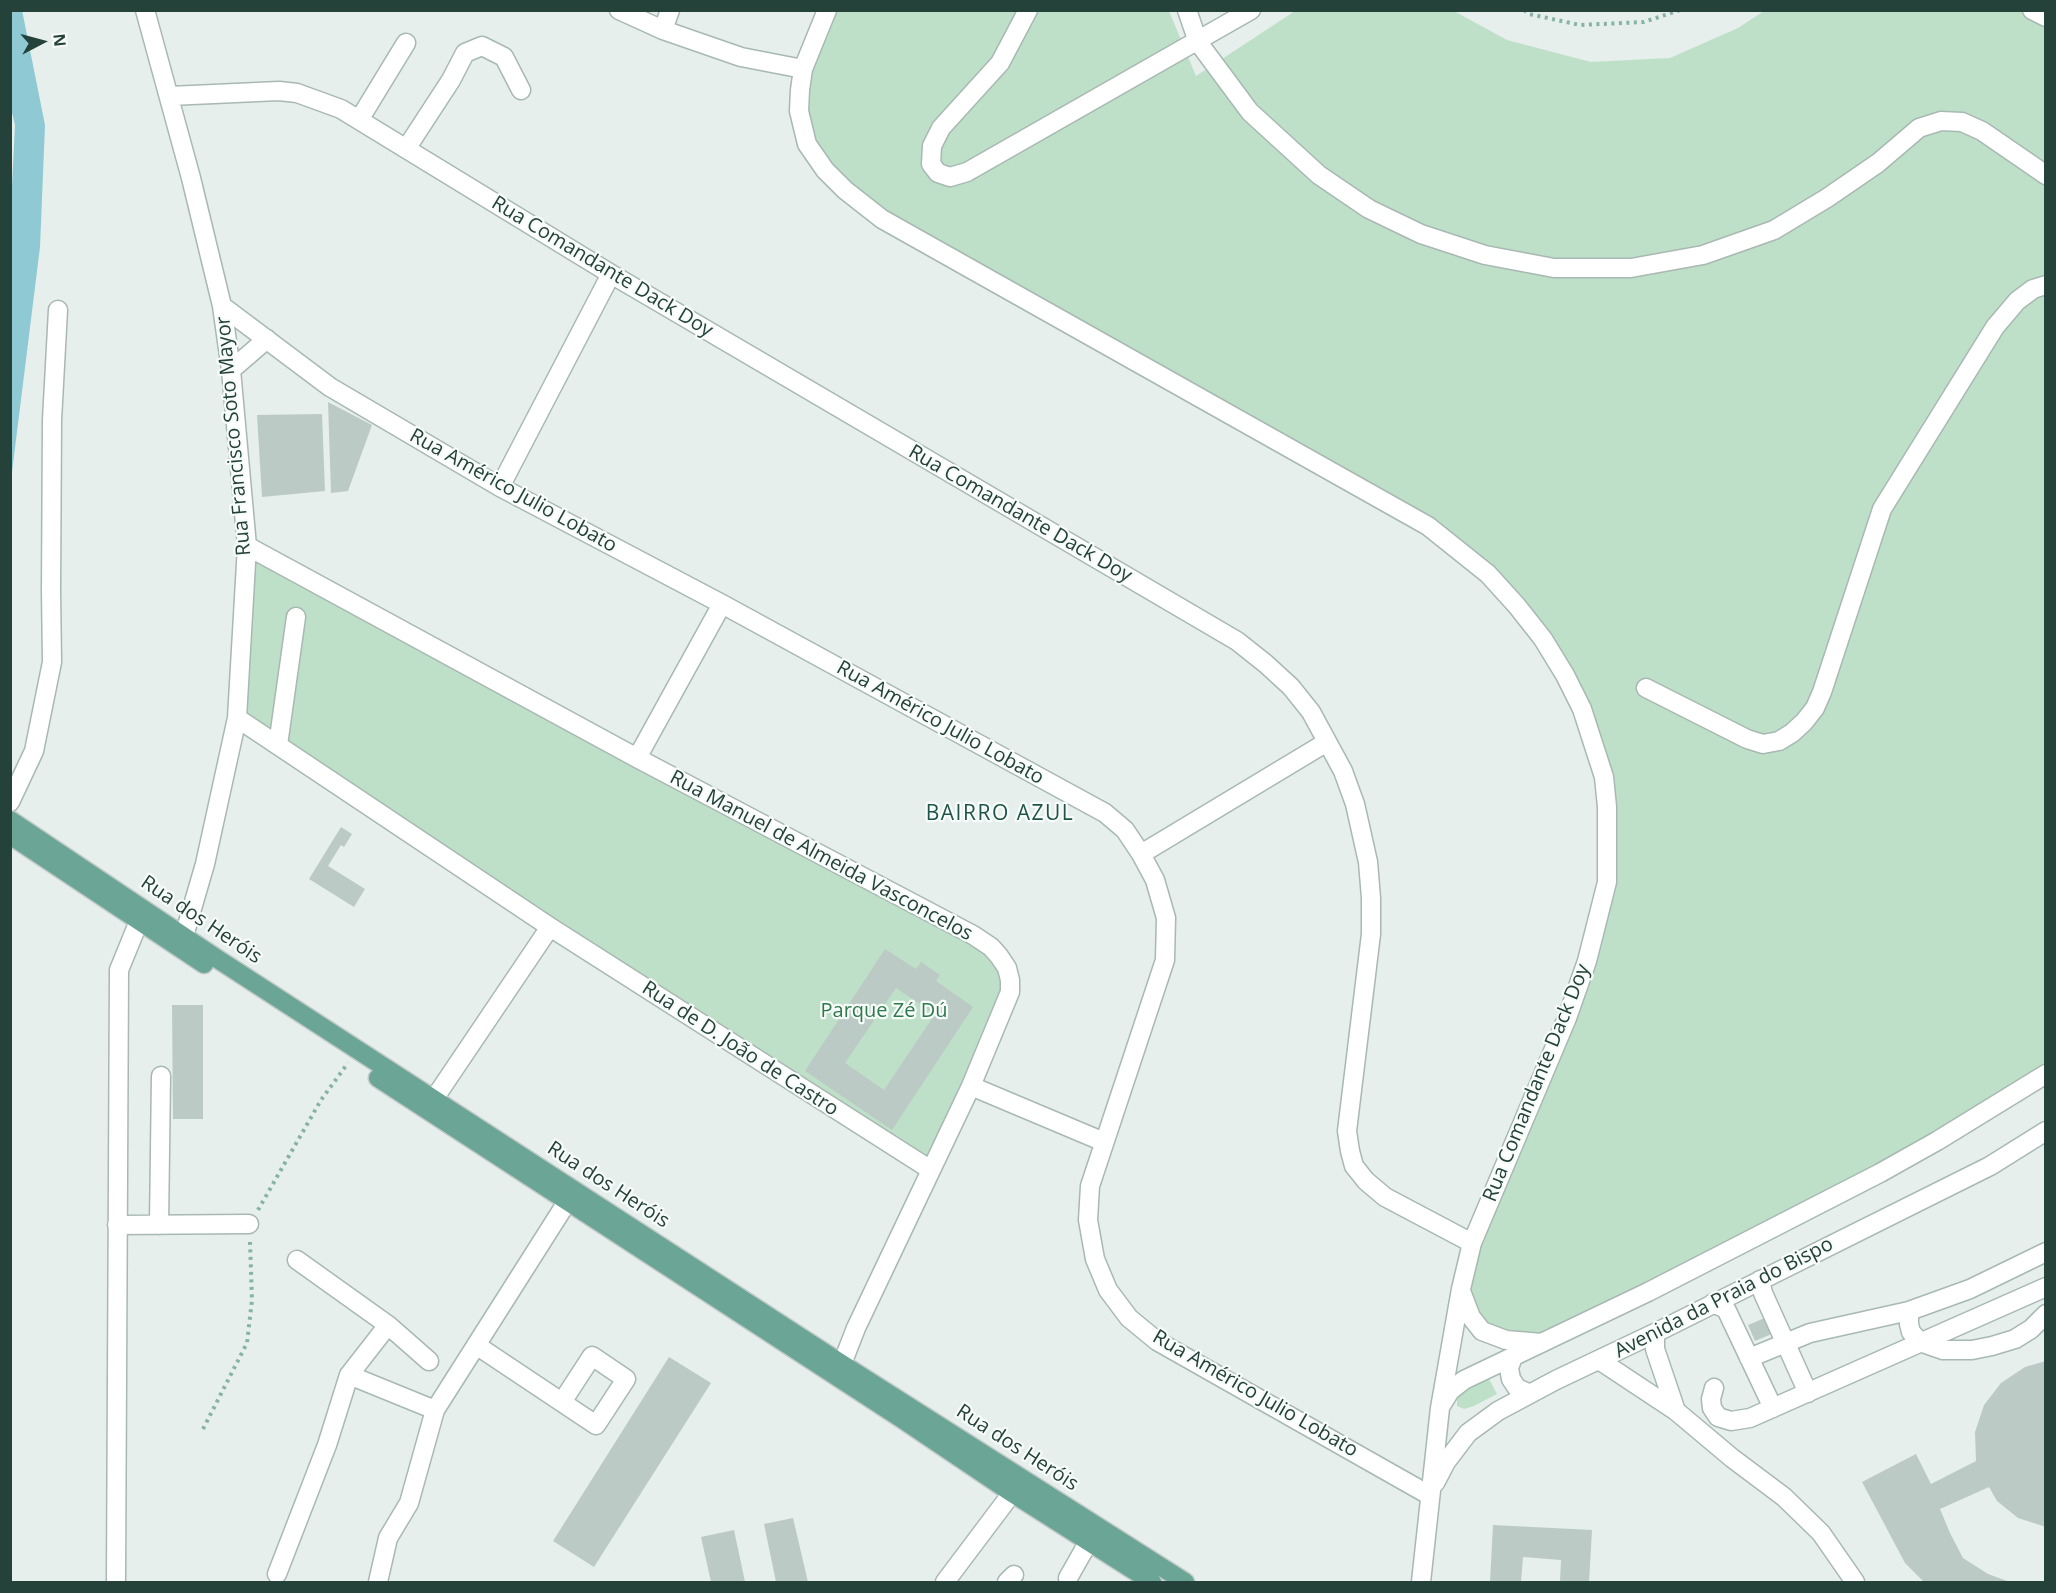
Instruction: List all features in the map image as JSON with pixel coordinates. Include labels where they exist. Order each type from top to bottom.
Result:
[{"type":"main road","name":"Rua dos Heróis","points":[[10,820],[216,958],[842,1365],[1185,1582]]},
{"type":"main road","name":"Rua dos Heróis","points":[[10,835],[567,1202],[1152,1582]]},
{"type":"street","name":"Rua Francisco Soto Mayor","points":[[145,10],[170,96],[222,306],[231,370],[247,546],[237,718],[205,864],[184,936]]},
{"type":"street","points":[[619,10],[663,30],[741,57],[803,69]]},
{"type":"street","points":[[663,30],[670,10]]},
{"type":"street","name":"Rua Comandante Dack Doy","points":[[827,10],[803,69],[799,111],[807,144],[825,170],[861,204],[882,219],[1428,526],[1488,574],[1543,639],[1582,709],[1604,777],[1608,845],[1607,882],[1587,960],[1567,1018],[1472,1243],[1461,1289],[1440,1408],[1421,1582]]},
{"type":"street","points":[[1029,10],[1000,63],[941,128],[932,146],[932,164],[938,173],[950,177],[967,172],[1251,10]]},
{"type":"street","points":[[1186,10],[1198,42],[1250,112],[1319,176],[1369,209],[1421,234],[1485,255],[1554,268],[1631,268],[1703,255],[1774,230],[1827,198],[1878,163],[1919,128],[1941,121],[1962,122],[1982,131],[2046,175]]},
{"type":"street","points":[[2032,10],[2046,17]]},
{"type":"street","points":[[359,120],[406,43]]},
{"type":"street","points":[[406,149],[451,80],[465,53],[482,46],[504,57],[521,90]]},
{"type":"street","name":"Rua Comandante Dack Doy","points":[[170,96],[279,91],[320,100],[341,109],[611,274],[1237,641],[1266,664],[1291,687],[1311,712],[1343,771],[1355,804],[1368,862],[1371,934],[1347,1131],[1354,1166],[1365,1181],[1385,1197],[1472,1243]]},
{"type":"street","points":[[500,488],[611,274]]},
{"type":"street","points":[[1646,688],[1748,739],[1763,744],[1779,741],[1804,722],[1815,708],[1822,692],[1881,508],[1995,327],[2017,301],[2033,289],[2046,285]]},
{"type":"street","name":"Rua Américo Julio Lobato","points":[[222,306],[344,396],[500,488],[722,604],[1105,813],[1125,830],[1155,880],[1167,918],[1166,960],[1090,1186],[1088,1220],[1095,1259],[1108,1290],[1129,1318],[1157,1341],[1429,1495]]},
{"type":"street","points":[[10,802],[34,751],[52,662],[52,420],[58,310]]},
{"type":"street","points":[[231,370],[267,339]]},
{"type":"street","name":"Rua Manuel de Almeida Vasconcelos","points":[[247,546],[637,758],[992,947],[1007,968],[1010,992],[971,1086],[856,1329],[842,1365]]},
{"type":"street","points":[[637,758],[722,604]]},
{"type":"street","points":[[278,745],[296,617]]},
{"type":"street","name":"Rua de D. João de Castro","points":[[237,718],[550,927],[931,1170]]},
{"type":"street","points":[[1141,854],[1327,742]]},
{"type":"street","points":[[116,1582],[119,970],[139,921]]},
{"type":"street","points":[[434,1100],[550,927]]},
{"type":"street","name":"Avenida da Praia do Bispo","points":[[1440,1408],[1450,1391],[1464,1380],[1648,1292],[1880,1173],[1946,1136],[2046,1074]]},
{"type":"street","points":[[159,1225],[161,1076]]},
{"type":"street","points":[[971,1086],[1104,1142]]},
{"type":"street","name":"Avenida da Praia do Bispo","points":[[1429,1495],[1446,1462],[1468,1433],[1498,1412],[1990,1166],[2046,1131]]},
{"type":"street","points":[[378,1582],[388,1538],[409,1503],[435,1410],[567,1202]]},
{"type":"street","points":[[117,1225],[249,1224]]},
{"type":"street","points":[[1749,1358],[1810,1333],[1909,1311],[1970,1289],[2046,1252]]},
{"type":"street","points":[[297,1260],[388,1325],[429,1361]]},
{"type":"street","points":[[1760,1280],[1763,1293],[1784,1343],[1808,1393]]},
{"type":"street","points":[[1714,1388],[1711,1399],[1712,1408],[1718,1417],[1742,1420],[1758,1416],[2046,1287]]},
{"type":"street","points":[[1461,1289],[1471,1317],[1482,1331],[1506,1340],[1543,1343]]},
{"type":"street","points":[[1713,1303],[1726,1309],[1773,1408]]},
{"type":"street","points":[[1909,1311],[1911,1332],[1920,1342],[1943,1350],[1972,1350],[2015,1339],[2031,1329],[2046,1314]]},
{"type":"street","points":[[277,1574],[327,1445],[349,1375],[388,1325]]},
{"type":"street","points":[[1655,1333],[1655,1349],[1676,1412]]},
{"type":"street","points":[[476,1345],[562,1402]]},
{"type":"street","points":[[1513,1357],[1509,1368],[1510,1379],[1517,1388],[1530,1394]]},
{"type":"street","points":[[1599,1360],[1676,1412],[1801,1512],[1821,1533],[1855,1582]]},
{"type":"street","points":[[349,1375],[435,1410]]},
{"type":"street","points":[[945,1582],[1012,1493]]},
{"type":"street","points":[[1068,1578],[1089,1541]]},
{"type":"path","points":[[1524,10],[1529,14],[1580,26],[1644,22],[1680,10]]},
{"type":"path","points":[[203,1429],[247,1343],[252,1300],[249,1224],[321,1100],[350,1060]]},
{"type":"green space","points":[[2032,10],[2045,17],[2045,1074],[1543,1343],[1498,1338],[1461,1289],[1567,1018],[1606,886],[1607,807],[1565,675],[1460,550],[882,219],[825,170],[799,111],[827,11],[1169,11],[1196,76],[1295,11],[1454,11],[1507,40],[1591,62],[1670,58],[1738,28],[1764,11]]},
{"type":"green space","name":"Parque Zé Dú","points":[[247,546],[973,935],[1010,980],[931,1170],[237,718]]},
{"type":"green space","points":[[1488,1377],[1497,1394],[1464,1409],[1457,1406],[1457,1397],[1464,1389]]},
{"type":"water","points":[[22,10],[45,125],[40,247],[11,480],[10,226],[15,125],[10,104],[10,11]]},
{"type":"building","points":[[328,402],[372,425],[348,491],[331,493]]},
{"type":"building","points":[[322,414],[325,491],[262,497],[257,415]]},
{"type":"building","points":[[341,827],[352,834],[344,847],[341,845],[328,866],[365,889],[354,907],[309,879]]},
{"type":"building","points":[[885,949],[916,969],[921,962],[940,975],[936,981],[973,1007],[892,1130],[805,1071]],"holes":[[[896,988],[935,1014],[884,1090],[845,1063]]]},
{"type":"building","points":[[172,1005],[203,1005],[203,1119],[173,1119]]},
{"type":"building","points":[[1767,1317],[1774,1333],[1755,1341],[1748,1325]]},
{"type":"building","points":[[669,1357],[711,1383],[594,1567],[553,1541]]},
{"type":"building","points":[[2046,1361],[2046,1527],[2018,1518],[1997,1501],[1989,1487],[1940,1509],[1963,1558],[1988,1574],[2010,1582],[1924,1582],[1905,1563],[1862,1482],[1916,1454],[1931,1484],[1976,1461],[1975,1432],[1984,1405],[2001,1383],[2025,1367]]},
{"type":"building","points":[[793,1518],[808,1582],[776,1582],[764,1524]]},
{"type":"building","points":[[1493,1525],[1592,1530],[1589,1582],[1560,1582],[1561,1560],[1523,1557],[1521,1582],[1490,1582]]},
{"type":"building","points":[[734,1530],[745,1582],[711,1582],[701,1537]]},
{"type":"district","name":"BAIRRO AZUL","points":[[1000,814]]}]
